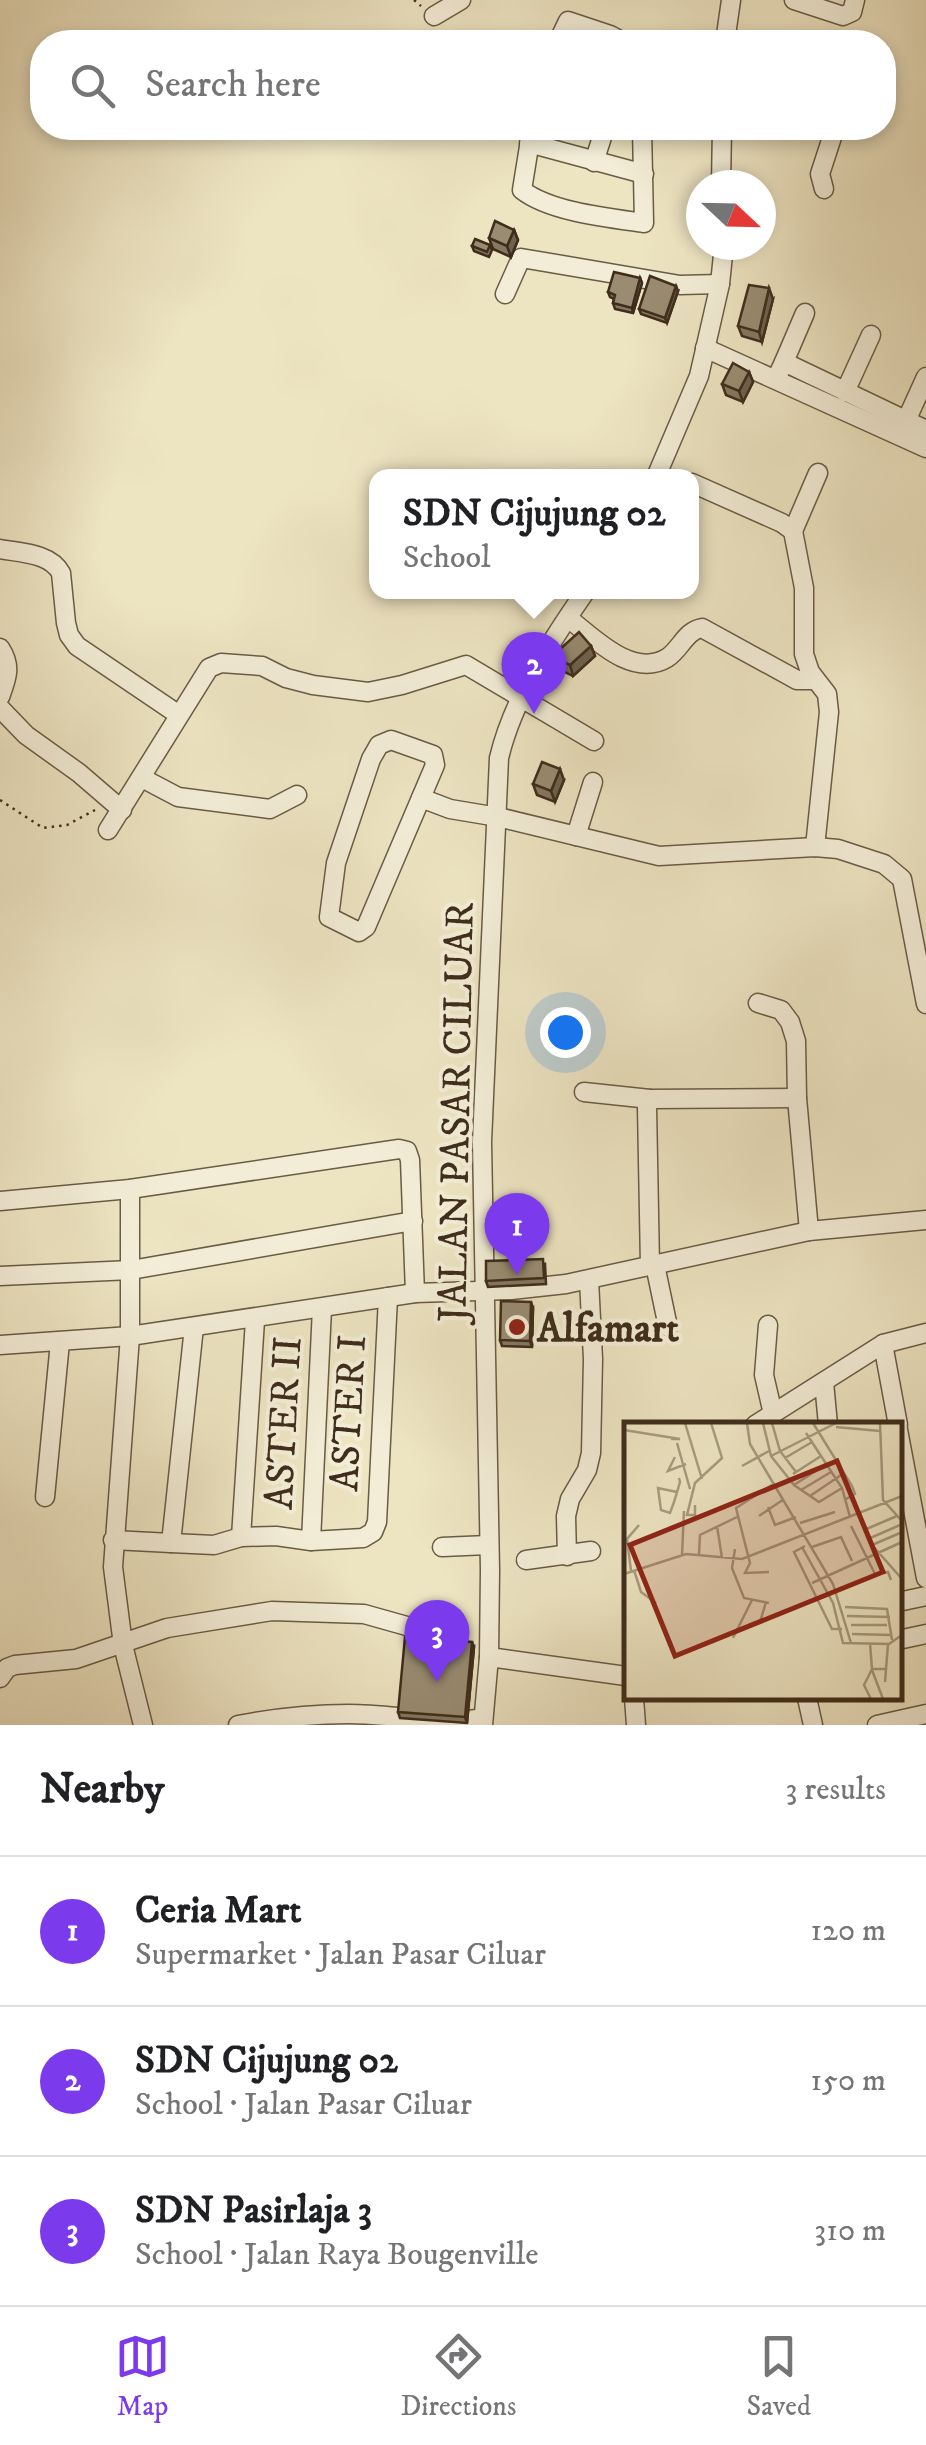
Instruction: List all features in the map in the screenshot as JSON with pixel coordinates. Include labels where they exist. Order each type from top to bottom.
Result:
[{"type":"street","points":[[434,16],[462,0]]},
{"type":"street","points":[[727,30],[733,0]]},
{"type":"street","points":[[794,0],[843,16],[852,12],[855,0]]},
{"type":"street","points":[[564,30],[568,22],[596,30]]},
{"type":"street","points":[[530,140],[521,182],[522,190],[529,196],[643,228],[643,140]]},
{"type":"street","points":[[543,140],[594,162],[644,174]]},
{"type":"street","points":[[594,162],[601,140]]},
{"type":"street","points":[[721,170],[722,140]]},
{"type":"street","points":[[824,189],[820,174],[831,140]]},
{"type":"street","points":[[505,294],[521,258],[680,285],[720,284]]},
{"type":"street","points":[[659,469],[699,376],[722,260]]},
{"type":"street","points":[[780,371],[805,313]]},
{"type":"street","points":[[845,392],[871,335]]},
{"type":"street","points":[[705,348],[845,392],[926,430]]},
{"type":"street","points":[[780,371],[926,448]]},
{"type":"street","points":[[906,420],[926,377]]},
{"type":"street","points":[[814,848],[829,712],[827,694],[815,680],[804,654],[804,588],[793,531],[818,473]]},
{"type":"street","points":[[699,485],[782,522],[793,531]]},
{"type":"street","points":[[0,549],[50,559],[60,573],[68,636],[179,715]]},
{"type":"street","name":"JALAN PASAR CILUAR","points":[[482,1721],[490,1656],[482,1142],[500,758],[505,735],[522,697],[580,599]]},
{"type":"street","points":[[568,618],[625,660],[638,664],[666,658],[692,630],[702,628],[797,680],[815,680]]},
{"type":"street","points":[[0,648],[9,674],[0,697]]},
{"type":"street","points":[[108,830],[116,805],[142,778],[209,668],[221,663],[262,666],[312,685],[368,692],[466,666],[594,741]]},
{"type":"street","points":[[0,708],[26,735],[116,805]]},
{"type":"street","points":[[391,740],[432,755],[435,765],[422,798],[364,930],[333,922],[329,918],[336,863],[378,745],[391,740]]},
{"type":"street","points":[[142,778],[178,797],[270,808],[297,795]]},
{"type":"street","points":[[576,836],[593,782]]},
{"type":"street","points":[[422,798],[450,809],[658,856],[814,848],[838,850],[884,864],[902,880],[926,1004]]},
{"type":"street","points":[[758,1004],[781,1010],[796,1041],[809,1230]]},
{"type":"street","points":[[584,1092],[650,1098],[798,1098]]},
{"type":"street","points":[[650,1098],[646,1107],[652,1265],[668,1327]]},
{"type":"street","points":[[0,1201],[130,1189],[399,1148],[407,1151],[410,1160],[415,1293]]},
{"type":"street","points":[[130,1189],[130,1336],[112,1540],[123,1646],[143,1725]]},
{"type":"street","points":[[0,1345],[130,1336],[415,1293],[529,1288],[590,1280],[809,1230],[926,1220]]},
{"type":"street","points":[[0,1276],[131,1270],[413,1221]]},
{"type":"street","points":[[567,1556],[566,1516],[591,1452],[590,1280]]},
{"type":"street","name":"ASTER I","points":[[312,1541],[363,1538],[377,1522],[388,1297]]},
{"type":"street","name":"ASTER II","points":[[312,1541],[322,1308]]},
{"type":"street","points":[[241,1537],[255,1320]]},
{"type":"street","points":[[768,1324],[764,1375],[773,1414]]},
{"type":"street","points":[[170,1543],[194,1327]]},
{"type":"street","points":[[760,1422],[882,1344],[926,1333]]},
{"type":"street","points":[[44,1497],[60,1342]]},
{"type":"street","points":[[882,1344],[897,1422]]},
{"type":"street","points":[[824,1382],[828,1422]]},
{"type":"street","points":[[901,1443],[926,1578]]},
{"type":"street","points":[[112,1540],[214,1545],[241,1537],[276,1536],[312,1541]]},
{"type":"street","points":[[442,1546],[488,1545]]},
{"type":"street","points":[[526,1560],[591,1551]]},
{"type":"street","points":[[901,1601],[926,1596]]},
{"type":"street","points":[[0,1678],[14,1665],[76,1660],[167,1628],[272,1611],[346,1612],[381,1617],[420,1630]]},
{"type":"street","points":[[901,1639],[926,1634]]},
{"type":"street","points":[[490,1656],[624,1676]]},
{"type":"street","points":[[634,1700],[636,1725]]},
{"type":"street","points":[[808,1700],[814,1725]]},
{"type":"street","points":[[877,1725],[926,1714]]},
{"type":"street","points":[[238,1725],[353,1719],[467,1724],[482,1721]]},
{"type":"path","points":[[0,800],[43,828],[67,825],[116,805]]},
{"type":"building","points":[[495,221],[514,230],[507,246],[489,238]]},
{"type":"building","points":[[475,239],[490,245],[487,252],[472,246]]},
{"type":"building","points":[[614,272],[640,278],[632,308],[613,303],[615,295],[608,292]]},
{"type":"building","points":[[650,276],[676,286],[665,318],[639,309]]},
{"type":"building","points":[[749,285],[769,288],[759,332],[738,326]]},
{"type":"building","points":[[733,363],[749,372],[739,391],[722,384]]},
{"type":"building","points":[[579,632],[591,646],[570,665],[561,661],[558,651]]},
{"type":"building","points":[[542,762],[560,769],[551,791],[533,784]]},
{"type":"building","points":[[543,1259],[544,1278],[486,1281],[486,1261]]},
{"type":"building","name":"Alfamart","points":[[501,1301],[531,1302],[530,1341],[500,1340]]},
{"type":"building","points":[[405,1637],[472,1642],[465,1717],[398,1712]]},
{"type":"place","name":"SDN Cijujung 02","points":[[534,714]]},
{"type":"place","name":"Ceria Mart","points":[[517,1275]]},
{"type":"place","name":"Alfamart","points":[[517,1327]]},
{"type":"place","name":"SDN Pasirlaja 3","points":[[437,1682]]}]
